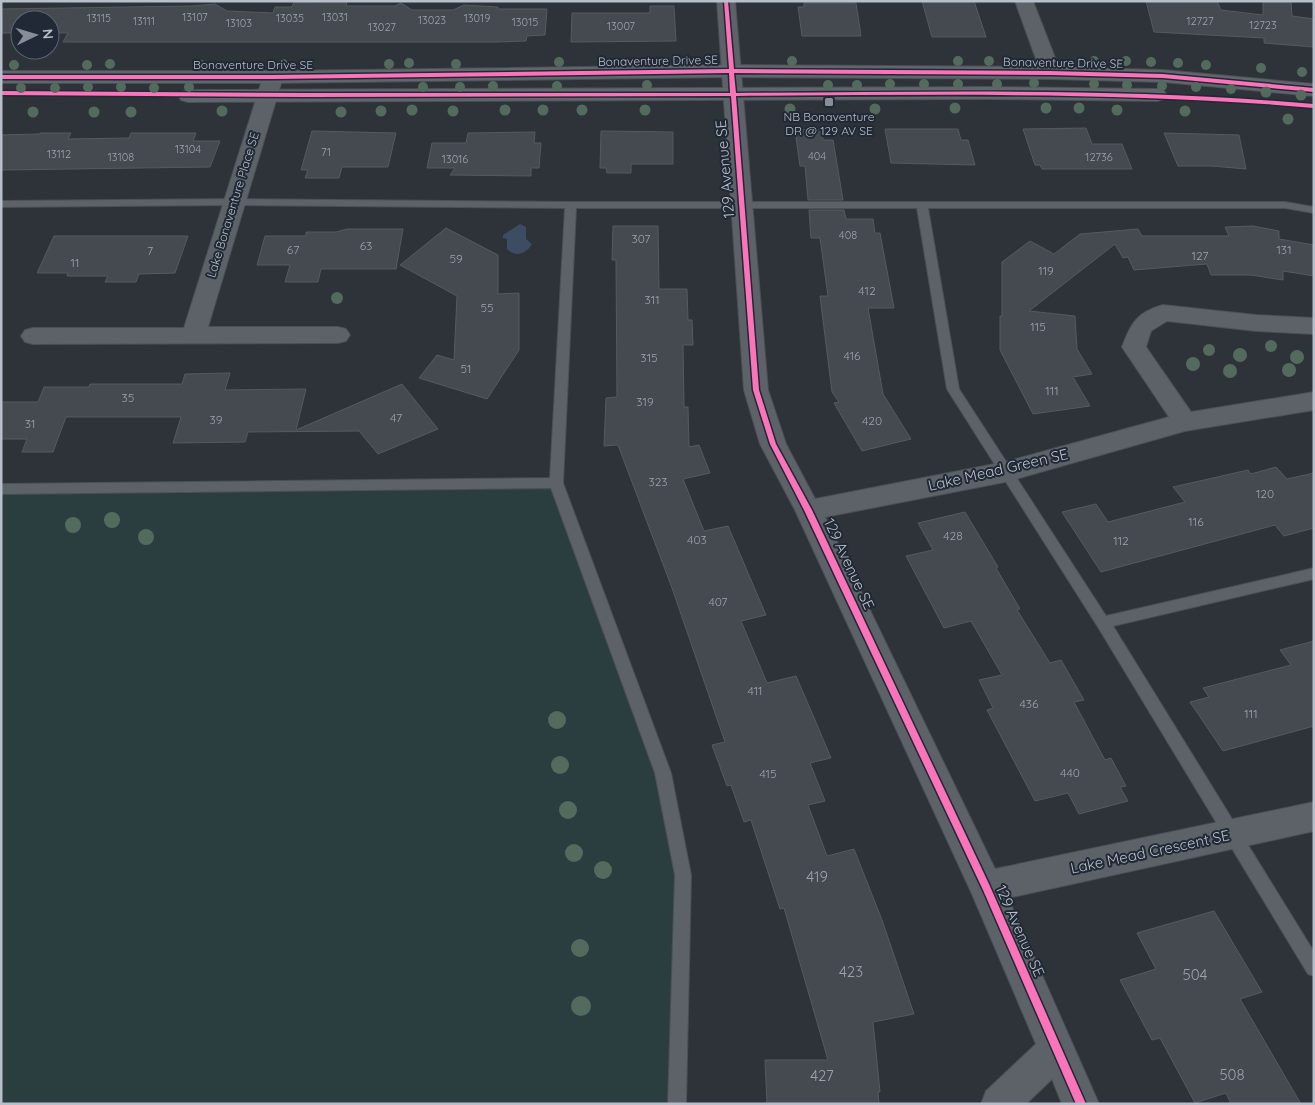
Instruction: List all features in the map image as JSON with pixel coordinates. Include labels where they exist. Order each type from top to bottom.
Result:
[{"type":"street","name":"129 Avenue SE","points":[[726,1],[756,390],[773,444],[808,510],[986,887],[1082,1104]]},
{"type":"street","points":[[1024,1],[1051,73]]},
{"type":"street","name":"Bonaventure Drive SE","points":[[1,94],[270,86],[732,82],[1051,73],[1163,76],[1314,90]]},
{"type":"street","name":"Bonaventure Drive SE","points":[[1,77],[270,86]]},
{"type":"street","name":"Bonaventure Drive SE","points":[[732,82],[1150,94],[1256,100],[1314,106]]},
{"type":"street","name":"Lake Bonaventure Place SE","points":[[194,334],[270,86]]},
{"type":"street","points":[[1185,422],[1134,347],[1142,327],[1163,313],[1256,323],[1314,326]]},
{"type":"street","points":[[33,336],[338,335]]},
{"type":"street","name":"Lake Mead Green SE","points":[[808,510],[1005,472],[1185,422],[1314,401]]},
{"type":"street","name":"Lake Mead Crescent SE","points":[[986,887],[1314,816]]},
{"type":"street","points":[[999,1104],[1057,1049]]},
{"type":"lane","points":[[1,204],[234,202],[571,205],[1285,205],[1314,210]]},
{"type":"lane","points":[[922,204],[953,389],[1103,623],[1314,968]]},
{"type":"lane","points":[[571,205],[556,483],[663,773],[683,875],[677,1104]]},
{"type":"lane","points":[[1,489],[556,483]]},
{"type":"lane","points":[[1103,623],[1314,573]]},
{"type":"green space","points":[[556,483],[663,773],[683,875],[677,1104],[1,1104],[1,489]]},
{"type":"water","points":[[520,224],[526,227],[526,239],[532,244],[521,254],[517,254],[507,249],[507,239],[503,238],[503,235]]},
{"type":"building","points":[[347,1],[346,6],[395,6],[401,3],[412,10],[453,10],[464,5],[498,7],[498,9],[547,9],[545,35],[527,36],[526,41],[497,42],[63,42],[68,33],[60,33],[60,10],[10,10],[10,33],[1,33],[1,9],[215,4],[227,11],[273,13],[275,7],[292,7],[294,2]]},
{"type":"building","points":[[922,1],[974,1],[986,37],[932,37]]},
{"type":"building","points":[[1146,1],[1217,1],[1221,10],[1263,15],[1263,1],[1291,1],[1292,16],[1314,19],[1314,47],[1264,43],[1264,38],[1154,32]]},
{"type":"building","points":[[804,3],[856,3],[861,36],[802,36],[798,7],[804,7]]},
{"type":"building","points":[[650,6],[674,6],[676,41],[571,42],[572,13],[650,13]]},
{"type":"building","points":[[1086,128],[1092,144],[1122,144],[1132,169],[1042,169],[1040,165],[1035,165],[1023,129]]},
{"type":"building","points":[[822,129],[823,140],[833,140],[843,200],[808,200],[805,166],[800,166],[795,130]]},
{"type":"building","points":[[885,129],[958,129],[961,140],[968,140],[975,165],[891,163]]},
{"type":"building","points":[[312,131],[396,133],[388,167],[342,167],[339,178],[305,178],[308,170],[301,170]]},
{"type":"building","points":[[601,131],[673,132],[673,164],[631,164],[631,173],[607,173],[606,168],[600,168]]},
{"type":"building","points":[[535,132],[534,143],[541,143],[539,168],[531,168],[531,176],[450,175],[455,168],[427,168],[432,143],[466,143],[468,133]]},
{"type":"building","points":[[71,133],[68,139],[129,138],[131,133],[196,133],[193,141],[220,141],[210,167],[1,170],[1,135]]},
{"type":"building","points":[[1164,133],[1239,135],[1246,169],[1178,166]]},
{"type":"building","points":[[809,210],[844,210],[846,219],[873,219],[875,233],[880,233],[894,308],[868,308],[883,394],[911,439],[862,451],[834,403],[839,402],[832,392],[820,296],[828,296],[820,238],[811,238]]},
{"type":"building","points":[[613,226],[658,226],[659,289],[687,289],[688,320],[692,320],[693,345],[683,345],[684,407],[688,407],[689,447],[699,445],[710,473],[683,479],[704,531],[728,526],[766,615],[741,621],[767,683],[796,676],[815,720],[831,758],[810,763],[825,801],[808,805],[827,856],[854,849],[882,920],[914,1014],[873,1022],[880,1092],[878,1092],[879,1104],[767,1104],[765,1060],[828,1060],[784,908],[780,909],[751,820],[744,822],[731,785],[727,786],[712,745],[725,742],[672,588],[618,445],[604,446],[606,398],[617,397],[616,260],[612,260]]},
{"type":"building","points":[[1253,226],[1279,231],[1279,239],[1314,245],[1314,276],[1283,271],[1283,280],[1251,275],[1211,275],[1207,264],[1134,270],[1128,257],[1123,258],[1115,244],[1029,311],[1075,316],[1077,349],[1092,374],[1073,377],[1090,406],[1033,414],[1000,350],[1002,262],[1030,241],[1054,254],[1080,234],[1138,229],[1142,236],[1229,236],[1225,227]]},
{"type":"building","points":[[446,228],[498,255],[498,294],[519,293],[519,350],[487,399],[419,378],[437,355],[454,360],[457,296],[400,265]]},
{"type":"building","points":[[347,229],[403,229],[396,269],[321,269],[318,282],[285,282],[290,265],[257,265],[265,236],[306,236],[306,232],[336,232]]},
{"type":"building","points":[[54,236],[188,236],[175,273],[139,274],[136,282],[105,282],[108,276],[67,276],[68,273],[37,273]]},
{"type":"building","points":[[230,373],[225,390],[306,389],[296,430],[402,384],[438,429],[378,454],[359,431],[248,432],[245,442],[173,443],[181,417],[66,417],[53,452],[22,452],[27,439],[1,439],[1,402],[38,402],[44,387],[89,387],[90,384],[182,384],[185,374]]},
{"type":"building","points":[[1276,467],[1287,479],[1314,473],[1314,528],[1284,536],[1275,525],[1101,572],[1062,512],[1096,504],[1108,522],[1185,502],[1173,487],[1248,470],[1251,474]]},
{"type":"building","points":[[965,512],[998,567],[996,568],[1020,609],[1017,610],[1050,663],[1061,660],[1084,700],[1074,702],[1105,760],[1111,758],[1126,786],[1120,787],[1128,801],[1079,814],[1068,793],[1035,801],[987,710],[993,708],[979,680],[1002,675],[971,621],[944,628],[906,556],[933,550],[918,523]]},
{"type":"building","points":[[1314,641],[1314,726],[1223,751],[1190,702],[1209,697],[1203,688],[1291,665],[1280,650]]},
{"type":"building","points":[[1214,911],[1262,992],[1240,999],[1301,1104],[1231,1104],[1226,1093],[1195,1103],[1160,1038],[1152,1040],[1120,980],[1156,969],[1137,933]]},
{"type":"cycle path","points":[[726,1],[756,390],[773,444],[808,510],[986,887],[1081,1104]]},
{"type":"cycle path","points":[[1,77],[273,77],[731,71],[1051,73],[1163,76],[1314,90]]},
{"type":"cycle path","points":[[1,93],[310,95],[1009,93],[1192,97],[1314,106]]},
{"type":"place","name":"NB Bonaventure DR @ 129 AV SE","points":[[829,102]]}]
